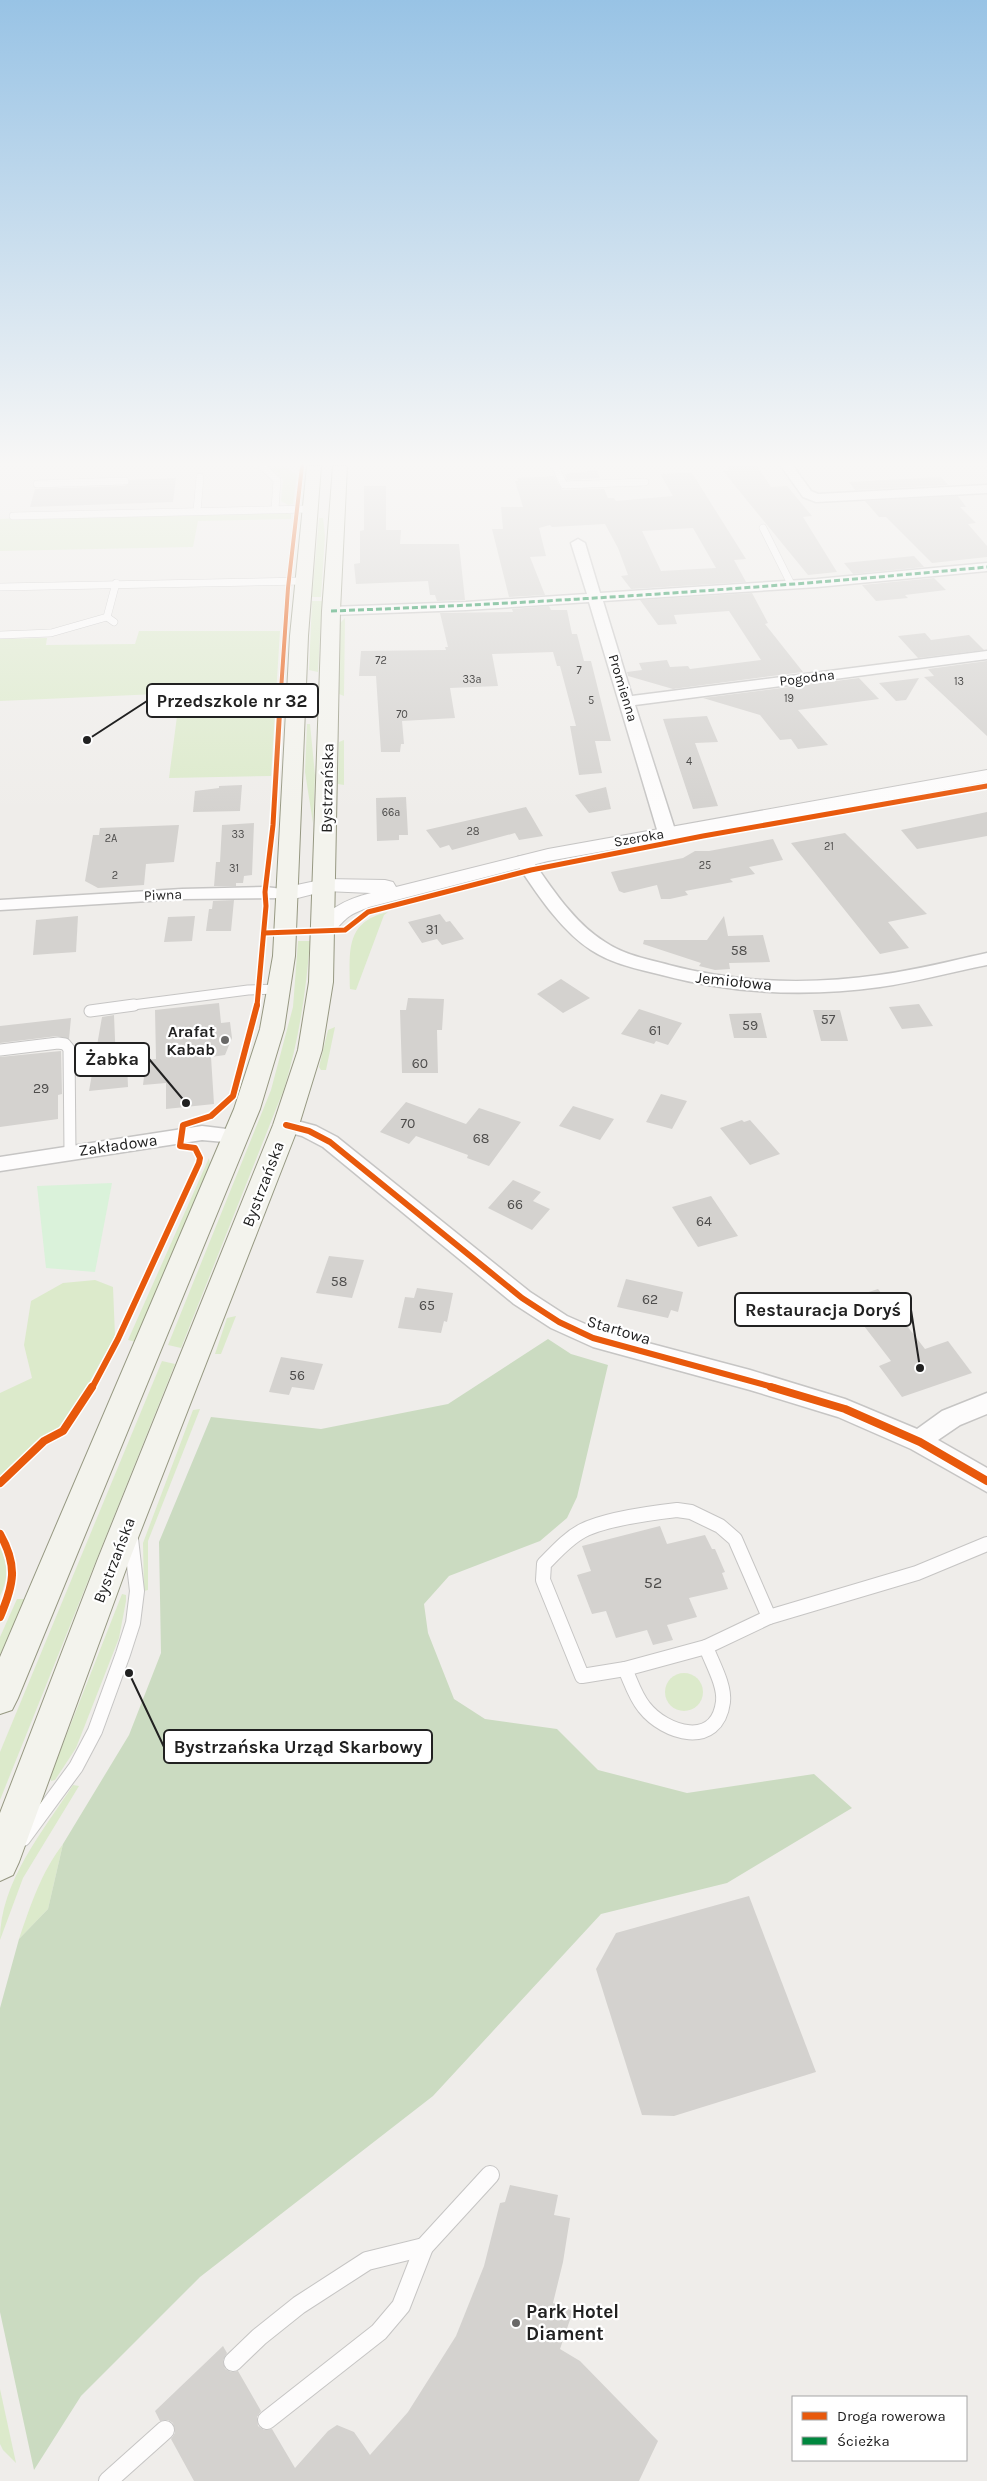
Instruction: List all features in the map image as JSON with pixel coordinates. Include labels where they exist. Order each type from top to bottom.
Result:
[{"type":"main road","points":[[0,1698],[236,1136],[262,1068],[272,1029],[284,956],[303,582]]},
{"type":"main road","name":"Bystrzańska","points":[[0,1862],[129,1521],[286,1125],[310,1050],[321,982],[333,582]]},
{"type":"main road","points":[[297,674],[330,676]]},
{"type":"street","name":"Promienna","points":[[590,582],[667,833]]},
{"type":"street","points":[[331,611],[466,606],[817,582]]},
{"type":"street","name":"Pogodna","points":[[627,701],[987,655]]},
{"type":"street","name":"Szeroka","points":[[322,931],[340,913],[361,902],[524,861],[667,833],[987,776]]},
{"type":"street","name":"Jemiołowa","points":[[524,861],[591,941],[616,955],[682,975],[752,986],[840,985],[866,983],[987,959]]},
{"type":"street","name":"Szeroka","points":[[286,894],[324,894],[412,888]]},
{"type":"street","name":"Piwna","points":[[0,905],[182,894],[265,892],[286,894]]},
{"type":"street","name":"Szeroka","points":[[324,894],[361,902]]},
{"type":"street","name":"Startowa","points":[[286,1125],[309,1131],[330,1142],[522,1298],[576,1331],[593,1338],[822,1401],[869,1418],[920,1442],[987,1481]]},
{"type":"street","name":"Zakładowa","points":[[0,1164],[202,1133],[236,1136]]},
{"type":"street","points":[[920,1442],[932,1428],[950,1418],[987,1403]]},
{"type":"lane","points":[[0,587],[254,582]]},
{"type":"lane","points":[[108,616],[116,584]]},
{"type":"lane","points":[[108,616],[114,622]]},
{"type":"lane","points":[[0,635],[44,634],[91,623],[108,616]]},
{"type":"lane","points":[[90,1011],[248,990],[279,989]]},
{"type":"lane","points":[[0,1050],[58,1043],[65,1044],[69,1049],[70,1152]]},
{"type":"lane","points":[[769,1617],[735,1539],[720,1526],[704,1517],[676,1510],[639,1515],[583,1530],[566,1541],[544,1564],[543,1580],[582,1676],[625,1669],[706,1647],[769,1617],[917,1572],[987,1544]]},
{"type":"lane","points":[[0,1867],[57,1795],[76,1767],[95,1731],[133,1623],[137,1591],[129,1521]]},
{"type":"lane","points":[[625,1669],[644,1707],[663,1725],[684,1732],[700,1734],[711,1727],[720,1715],[724,1699],[706,1647]]},
{"type":"lane","points":[[267,2420],[379,2332],[402,2306],[424,2247],[490,2175]]},
{"type":"lane","points":[[233,2362],[259,2337],[299,2305],[366,2261],[424,2247]]},
{"type":"lane","points":[[108,2481],[165,2430]]},
{"type":"green space","points":[[313,582],[322,582],[321,597],[312,597]]},
{"type":"green space","points":[[312,601],[322,601],[318,672],[309,670]]},
{"type":"green space","points":[[345,618],[344,696],[339,694],[340,623]]},
{"type":"green space","points":[[139,631],[280,631],[271,776],[169,778],[180,693],[0,701],[0,639],[47,638],[46,645],[135,644]]},
{"type":"green space","points":[[307,724],[310,724],[315,775],[313,823],[305,772]]},
{"type":"green space","points":[[344,740],[344,785],[338,784],[339,742]]},
{"type":"green space","points":[[388,912],[384,915],[356,990],[350,989],[350,951],[352,940],[363,923]]},
{"type":"green space","points":[[298,941],[310,941],[298,1034],[284,1089],[181,1348],[168,1345],[271,1090],[293,1007]]},
{"type":"green space","points":[[335,1027],[326,1070],[321,1070],[319,1067],[328,1030]]},
{"type":"green space","points":[[209,1158],[210,1165],[136,1342],[128,1340]]},
{"type":"green space","points":[[112,1183],[95,1272],[46,1268],[37,1186]]},
{"type":"green space","points":[[95,1280],[113,1287],[115,1336],[63,1426],[44,1437],[0,1477],[0,1393],[32,1378],[24,1345],[31,1301],[63,1283]]},
{"type":"green space","points":[[236,1316],[221,1354],[215,1354],[227,1318]]},
{"type":"green space","points":[[548,1339],[571,1354],[608,1365],[577,1497],[567,1518],[540,1541],[449,1576],[424,1604],[428,1633],[454,1699],[485,1719],[557,1729],[598,1770],[687,1793],[814,1774],[852,1808],[727,1883],[601,1914],[433,2096],[200,2277],[81,2396],[34,2470],[0,2312],[0,2008],[19,1939],[48,1909],[63,1844],[129,1735],[161,1653],[159,1542],[211,1417],[321,1429],[448,1404]]},
{"type":"green space","points":[[162,1361],[175,1364],[0,1800],[0,1752]]},
{"type":"green space","points":[[200,1409],[148,1541],[148,1590],[144,1591],[143,1543],[193,1410]]},
{"type":"green space","points":[[0,1547],[5,1560],[6,1577],[0,1596]]},
{"type":"green space","points":[[122,1594],[126,1595],[126,1601],[119,1638],[76,1748],[55,1780],[51,1781],[50,1777]]},
{"type":"green space","points":[[17,1599],[25,1599],[0,1655],[0,1637]]},
{"type":"green space","points":[[684,1673],[697,1679],[703,1692],[697,1705],[684,1711],[671,1705],[665,1692],[671,1679]]},
{"type":"green space","points":[[73,1785],[79,1786],[23,1878],[0,1940],[7,1898],[15,1878],[25,1858]]},
{"type":"green space","points":[[63,1844],[48,1909],[19,1939],[32,1901],[49,1866]]},
{"type":"green space","points":[[0,2389],[16,2463],[3,2450],[0,2444]]},
{"type":"building","points":[[356,582],[409,582],[356,584]]},
{"type":"building","points":[[428,582],[463,582],[465,600],[437,601],[435,595],[430,595]]},
{"type":"building","points":[[505,582],[540,582],[545,595],[509,597]]},
{"type":"building","points":[[625,582],[746,582],[631,589]]},
{"type":"building","points":[[895,582],[938,582],[946,590],[905,595],[908,598],[876,601],[862,585]]},
{"type":"building","points":[[752,593],[768,623],[765,624],[803,672],[673,689],[628,676],[627,672],[642,670],[639,663],[667,660],[670,667],[688,666],[690,669],[761,660],[729,611],[674,615],[677,624],[658,625],[640,600]]},
{"type":"building","points":[[549,606],[551,610],[567,610],[572,634],[577,634],[584,661],[591,661],[611,741],[595,741],[602,773],[579,775],[570,726],[576,726],[560,666],[557,666],[553,652],[492,654],[498,686],[450,688],[455,718],[402,721],[404,744],[401,744],[400,752],[381,752],[376,676],[359,676],[361,651],[446,650],[445,647],[448,647],[440,613],[513,612],[512,609]]},
{"type":"building","points":[[925,633],[931,640],[969,635],[984,650],[918,658],[898,636]]},
{"type":"building","points":[[987,661],[987,736],[924,677],[934,676],[928,669]]},
{"type":"building","points":[[859,678],[879,699],[798,710],[828,745],[798,749],[791,739],[780,740],[760,715],[703,698]]},
{"type":"building","points":[[919,678],[906,700],[896,701],[879,683]]},
{"type":"building","points":[[707,716],[718,742],[695,743],[718,806],[693,809],[663,719]]},
{"type":"building","points":[[242,785],[240,811],[193,812],[195,791],[219,788],[219,786]]},
{"type":"building","points":[[606,787],[611,809],[589,813],[575,795]]},
{"type":"building","points":[[406,797],[408,835],[399,835],[399,840],[377,841],[376,798]]},
{"type":"building","points":[[526,807],[543,836],[519,840],[515,833],[452,850],[449,845],[440,848],[426,830]]},
{"type":"building","points":[[987,812],[987,836],[917,849],[901,830]]},
{"type":"building","points":[[254,823],[252,875],[244,876],[243,883],[236,883],[236,886],[214,886],[216,862],[220,862],[222,825]]},
{"type":"building","points":[[179,825],[174,862],[146,864],[144,885],[98,888],[85,881],[93,835],[99,835],[100,828]]},
{"type":"building","points":[[845,833],[927,914],[888,922],[909,948],[880,954],[791,843]]},
{"type":"building","points":[[773,839],[783,860],[749,867],[755,874],[730,879],[733,882],[685,891],[688,895],[670,899],[661,899],[657,885],[624,893],[619,891],[611,872],[683,858],[695,851],[709,851]]},
{"type":"building","points":[[234,900],[231,931],[206,931],[209,909],[212,909],[213,901]]},
{"type":"building","points":[[440,914],[446,922],[450,921],[464,939],[442,945],[437,939],[422,943],[408,922]]},
{"type":"building","points":[[78,916],[76,952],[33,955],[36,920]]},
{"type":"building","points":[[195,916],[192,941],[164,942],[168,917]]},
{"type":"building","points":[[724,916],[728,936],[763,935],[770,962],[729,963],[730,969],[715,970],[699,966],[701,963],[643,944],[644,940],[707,940]]},
{"type":"building","points":[[561,979],[590,998],[563,1013],[537,994]]},
{"type":"building","points":[[408,998],[444,999],[442,1030],[437,1030],[438,1073],[402,1073],[400,1010],[406,1010]]},
{"type":"building","points":[[219,1003],[221,1023],[230,1022],[232,1038],[225,1055],[211,1057],[214,1104],[166,1109],[166,1083],[143,1085],[146,1060],[156,1059],[155,1010]]},
{"type":"building","points":[[919,1004],[933,1026],[902,1029],[889,1007]]},
{"type":"building","points":[[639,1009],[682,1023],[668,1045],[656,1041],[654,1044],[621,1034]]},
{"type":"building","points":[[813,1010],[840,1010],[848,1041],[821,1041]]},
{"type":"building","points":[[761,1013],[767,1038],[734,1038],[729,1014]]},
{"type":"building","points":[[114,1015],[116,1063],[127,1062],[128,1087],[89,1091],[102,1017]]},
{"type":"building","points":[[71,1018],[69,1039],[57,1036],[0,1043],[0,1026]]},
{"type":"building","points":[[61,1051],[62,1094],[58,1095],[58,1119],[0,1127],[0,1057]]},
{"type":"building","points":[[661,1094],[687,1101],[672,1129],[646,1122]]},
{"type":"building","points":[[406,1102],[466,1124],[479,1108],[521,1122],[489,1166],[467,1158],[468,1155],[416,1136],[409,1144],[380,1132]]},
{"type":"building","points":[[573,1106],[614,1119],[600,1140],[559,1126]]},
{"type":"building","points":[[742,1120],[744,1122],[750,1120],[780,1154],[750,1165],[720,1128]]},
{"type":"building","points":[[513,1180],[541,1192],[533,1201],[550,1209],[532,1230],[488,1208]]},
{"type":"building","points":[[711,1196],[738,1236],[698,1247],[672,1207]]},
{"type":"building","points":[[329,1256],[364,1260],[352,1298],[316,1293]]},
{"type":"building","points":[[626,1279],[683,1292],[678,1312],[671,1310],[668,1318],[617,1307]]},
{"type":"building","points":[[417,1288],[453,1293],[447,1322],[444,1321],[441,1333],[398,1328],[405,1297],[414,1298]]},
{"type":"building","points":[[878,1289],[925,1349],[948,1341],[972,1373],[902,1397],[879,1366],[891,1361],[844,1300]]},
{"type":"building","points":[[281,1357],[323,1364],[314,1390],[292,1387],[289,1395],[269,1392]]},
{"type":"building","points":[[660,1526],[667,1544],[705,1535],[712,1549],[715,1549],[725,1572],[722,1573],[728,1589],[689,1598],[697,1617],[667,1625],[673,1640],[653,1645],[647,1630],[616,1638],[606,1611],[592,1614],[577,1575],[591,1571],[582,1546]]},
{"type":"building","points":[[749,1896],[816,2072],[674,2116],[642,2115],[596,1969],[616,1933]]},
{"type":"building","points":[[510,2185],[558,2195],[554,2215],[570,2218],[563,2262],[553,2303],[573,2311],[560,2349],[580,2361],[658,2441],[639,2481],[194,2481],[171,2439],[175,2433],[173,2423],[168,2420],[160,2421],[155,2411],[223,2346],[227,2353],[223,2360],[225,2369],[231,2372],[238,2371],[261,2411],[257,2417],[258,2426],[264,2430],[272,2429],[295,2468],[328,2431],[337,2425],[354,2432],[370,2455],[408,2412],[456,2336],[484,2266],[500,2203],[505,2202]]},
{"type":"marked path","points":[[331,611],[466,606],[830,582]]},
{"type":"cycle path","points":[[0,1483],[44,1441],[63,1431],[89,1393],[118,1339],[199,1163],[200,1158],[195,1148],[180,1146],[183,1136],[183,1125],[198,1122],[211,1116],[223,1108],[233,1096],[254,1022],[260,989],[266,906],[265,892],[275,802],[289,582]]},
{"type":"cycle path","points":[[264,933],[345,930],[368,912],[531,870],[703,836],[987,786]]},
{"type":"cycle path","points":[[286,1125],[309,1131],[330,1142],[522,1298],[559,1322],[593,1338],[750,1380],[845,1409],[920,1442],[987,1481]]},
{"type":"cycle path","points":[[0,1534],[10,1556],[13,1575],[9,1595],[0,1617]]},
{"type":"place","name":"Przedszkole nr 32","points":[[87,740]]},
{"type":"place","name":"Arafat Kabab","points":[[225,1040]]},
{"type":"place","name":"Żabka","points":[[186,1103]]},
{"type":"place","name":"Restauracja Doryś","points":[[920,1368]]},
{"type":"place","name":"Bystrzańska Urząd Skarbowy","points":[[129,1673]]},
{"type":"place","name":"Park Hotel Diament","points":[[516,2323]]}]
